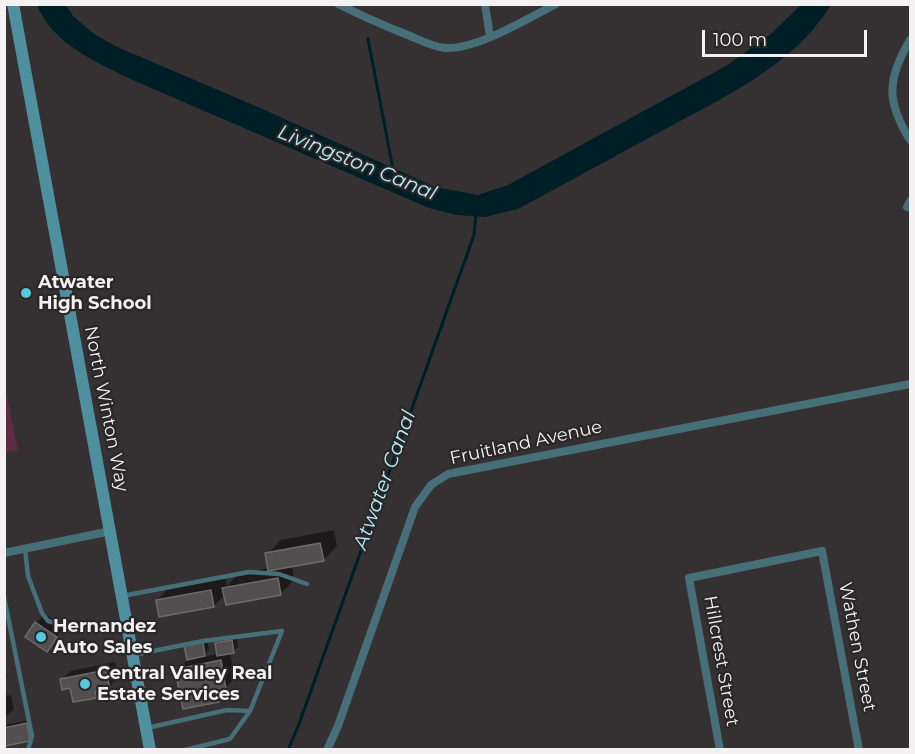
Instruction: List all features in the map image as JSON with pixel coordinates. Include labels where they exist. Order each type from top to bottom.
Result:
[{"type":"main road","name":"North Winton Way","points":[[13,4],[150,750]]},
{"type":"street","points":[[338,4],[380,24],[445,48],[470,44],[490,37],[556,4]]},
{"type":"street","points":[[484,4],[490,37]]},
{"type":"street","points":[[910,40],[893,77],[892,97],[898,121],[910,140]]},
{"type":"street","name":"Fruitland Avenue","points":[[327,750],[338,726],[414,507],[431,485],[448,474],[910,384]]},
{"type":"street","points":[[4,553],[111,531]]},
{"type":"street","name":"Hillcrest Street","points":[[720,750],[689,578],[822,551]]},
{"type":"street","name":"Wathen Street","points":[[822,551],[859,750]]},
{"type":"lane","points":[[25,549],[28,576],[42,613],[48,621],[84,631],[102,632],[128,628]]},
{"type":"lane","points":[[122,596],[249,572],[279,574],[307,584]]},
{"type":"lane","points":[[4,597],[32,736],[28,750]]},
{"type":"lane","points":[[133,655],[282,631],[250,711],[230,740],[185,750]]},
{"type":"lane","points":[[146,728],[227,710],[250,711]]},
{"type":"shaded area","points":[[4,383],[18,450],[5,452],[4,452]]},
{"type":"water","name":"Livingston Canal","points":[[37,5],[66,5],[73,16],[94,34],[117,47],[258,107],[435,187],[478,195],[508,185],[726,66],[771,34],[801,5],[831,5],[796,47],[775,65],[728,95],[518,209],[485,217],[457,215],[429,208],[135,81],[92,60],[65,42],[44,19]]},
{"type":"building","points":[[320,543],[324,561],[268,571],[265,553]]},
{"type":"building","points":[[278,578],[281,595],[226,605],[222,588]]},
{"type":"building","points":[[211,590],[214,607],[159,617],[156,600]]},
{"type":"building","name":"Hernandez Auto Sales","points":[[35,622],[57,637],[47,652],[25,637]]},
{"type":"building","points":[[232,640],[234,653],[217,656],[215,643]]},
{"type":"building","points":[[203,642],[205,656],[187,660],[184,645]]},
{"type":"building","points":[[221,660],[226,689],[216,691],[219,702],[183,709],[177,669]]},
{"type":"building","name":"Central Valley Real Estate Services","points":[[106,670],[110,689],[95,692],[97,698],[73,702],[70,688],[62,690],[60,679]]},
{"type":"building","points":[[27,723],[30,741],[5,746],[4,728]]},
{"type":"waterway","name":"Livingston Canal","points":[[368,39],[393,169]]},
{"type":"waterway","name":"Atwater Canal","points":[[288,750],[474,235],[476,214]]},
{"type":"place","name":"Atwater High School","points":[[26,293]]},
{"type":"place","name":"Hernandez Auto Sales","points":[[41,637]]},
{"type":"place","name":"Central Valley Real Estate Services","points":[[85,684]]}]
